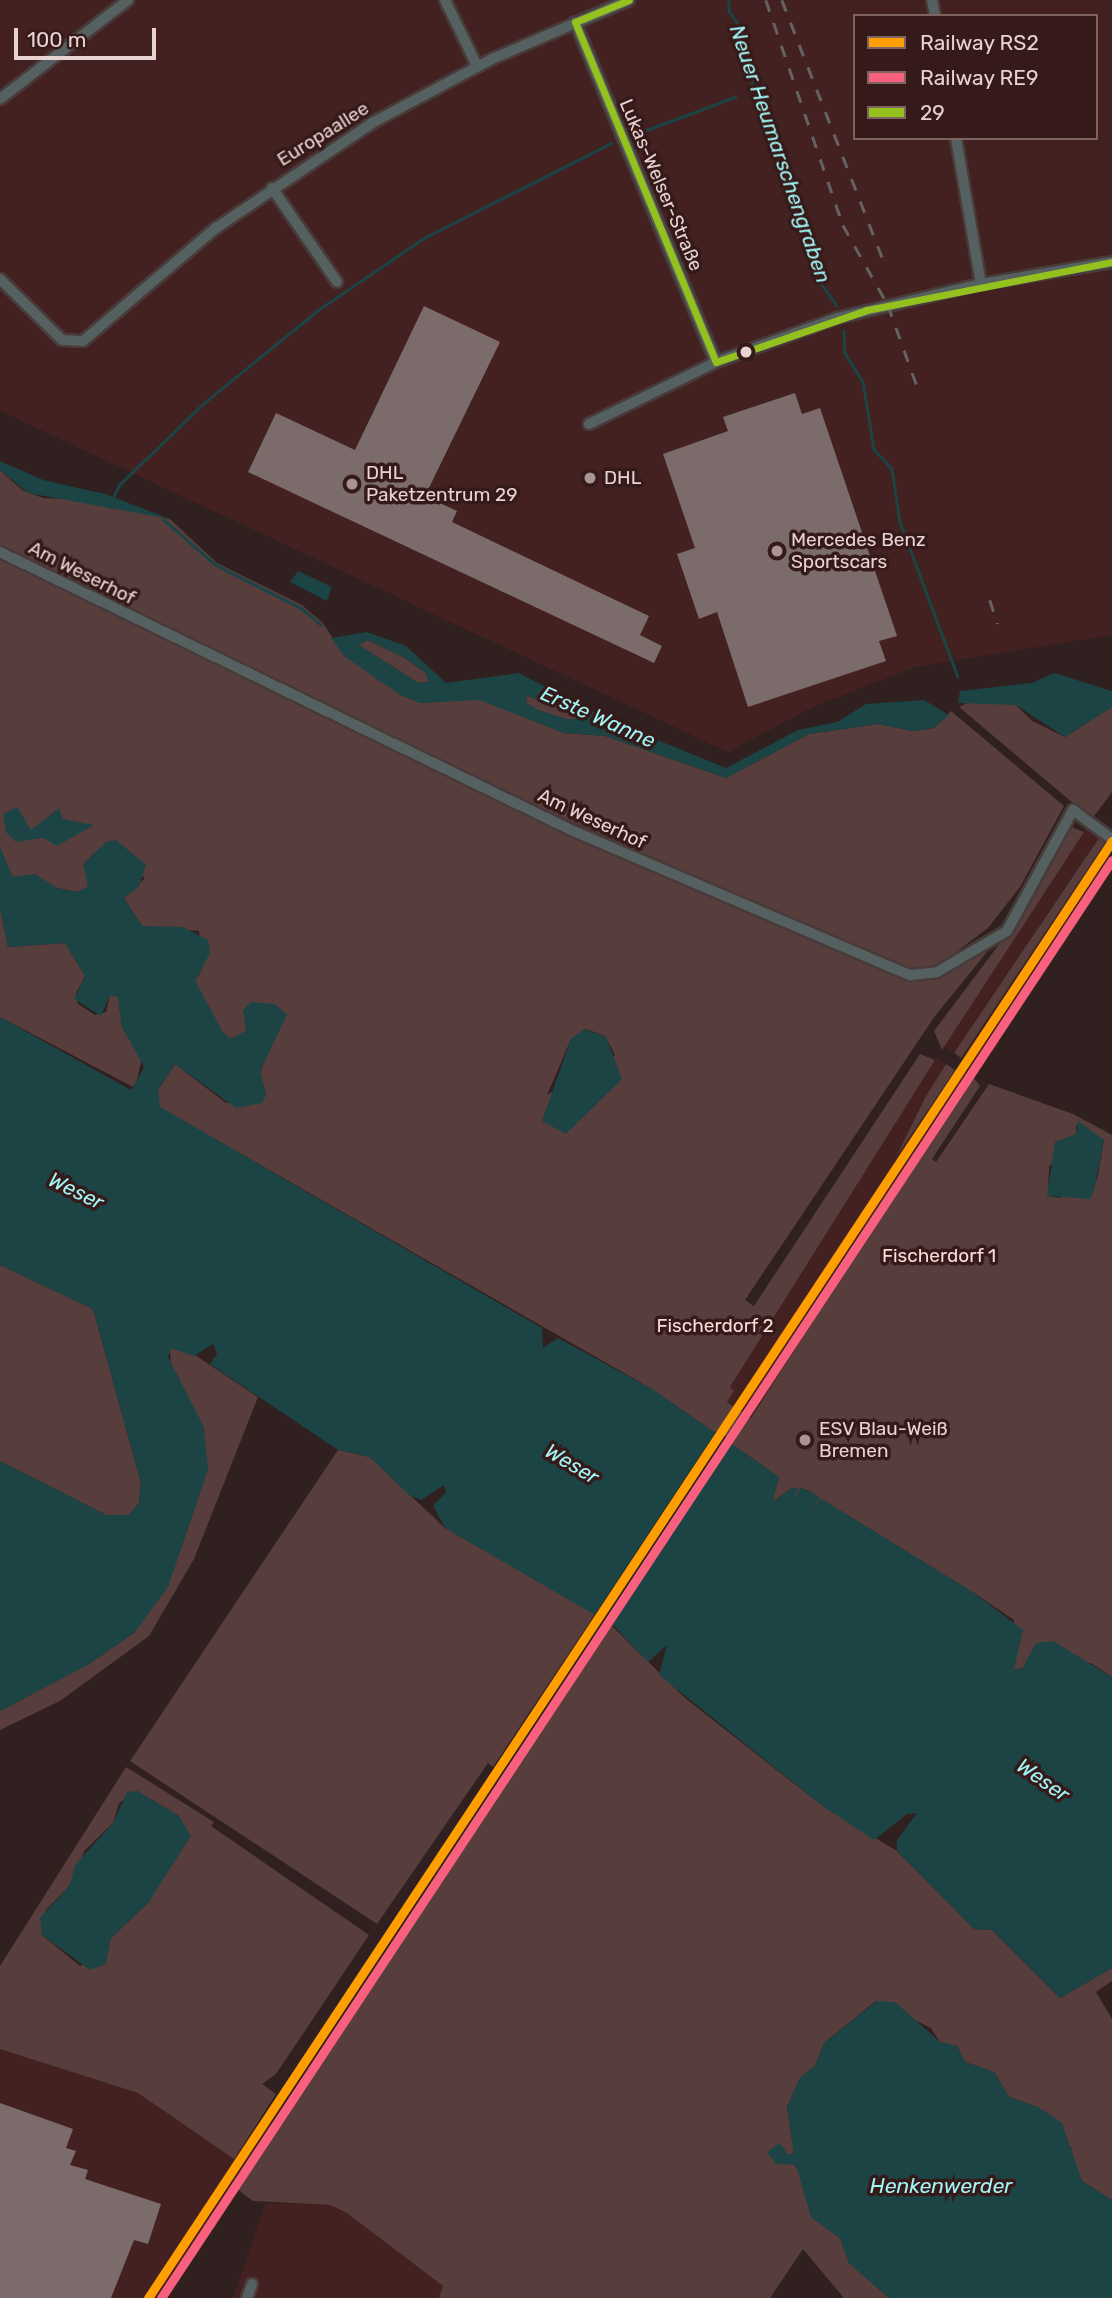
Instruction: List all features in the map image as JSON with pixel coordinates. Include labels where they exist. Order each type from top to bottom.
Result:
[{"type":"street","points":[[0,99],[128,0]]},
{"type":"street","points":[[445,0],[477,66]]},
{"type":"street","name":"Europaallee","points":[[0,279],[67,342],[88,338],[162,272],[272,188],[372,123],[477,66],[629,0]]},
{"type":"street","name":"Lukas-Welser-Straße","points":[[575,22],[716,362]]},
{"type":"street","points":[[956,140],[981,284]]},
{"type":"street","points":[[272,188],[337,282]]},
{"type":"street","points":[[589,424],[716,362],[837,318],[981,284],[1112,262]]},
{"type":"street","name":"Am Weserhof","points":[[0,552],[571,830],[910,975],[937,972],[1007,931],[1073,810],[1112,839]]},
{"type":"street","points":[[247,2298],[252,2284]]},
{"type":"shaded area","points":[[0,0],[1112,0],[1112,635],[915,667],[813,707],[728,752],[0,411]]},
{"type":"shaded area","points":[[1087,826],[1101,835],[954,1053],[944,1046]]},
{"type":"shaded area","points":[[1107,840],[1112,865],[993,1041],[999,1045],[975,1067],[961,1058]]},
{"type":"shaded area","points":[[936,1058],[946,1064],[895,1157],[955,1070],[968,1079],[751,1418],[727,1402],[734,1391],[729,1387]]},
{"type":"shaded area","points":[[0,2049],[138,2093],[234,2159],[261,2117],[273,2125],[159,2298],[0,2298]]},
{"type":"shaded area","points":[[265,2203],[330,2205],[347,2213],[443,2286],[439,2298],[233,2298]]},
{"type":"green space","points":[[0,470],[22,490],[43,498],[84,500],[170,519],[217,563],[302,605],[323,623],[344,656],[420,703],[479,699],[564,733],[605,736],[726,778],[809,734],[878,724],[913,731],[934,728],[951,711],[1064,806],[1020,887],[988,928],[939,965],[908,969],[486,784],[0,546]]},
{"type":"green space","points":[[0,555],[569,832],[881,969],[918,979],[982,948],[987,952],[935,1016],[745,1300],[754,1306],[920,1054],[935,1060],[730,1387],[734,1391],[727,1402],[751,1418],[971,1075],[980,1086],[932,1159],[936,1162],[989,1084],[1073,1114],[1112,1135],[1112,1677],[1091,1663],[1014,1669],[1014,1620],[974,1593],[823,1500],[811,1512],[819,1497],[809,1491],[801,1488],[793,1502],[792,1488],[772,1502],[779,1477],[652,1389],[159,1107],[158,1090],[175,1064],[226,1103],[266,1095],[260,1072],[279,1028],[243,1010],[247,1031],[230,1039],[222,1032],[195,981],[203,967],[199,931],[142,926],[124,898],[145,878],[103,849],[91,856],[88,887],[77,892],[57,888],[35,875],[13,877],[0,847]],"holes":[[[586,1029],[605,1036],[615,1055],[547,1095],[571,1039]],[[1076,1125],[1104,1140],[1097,1180],[1060,1198],[1048,1196],[1049,1167],[1076,1134]]]},
{"type":"green space","points":[[368,640],[403,657],[425,672],[429,682],[418,683],[359,645]]},
{"type":"green space","points":[[527,696],[586,714],[590,719],[566,719],[538,710],[526,703]]},
{"type":"green space","points":[[974,700],[1016,705],[1032,721],[1065,737],[1112,707],[1112,792],[1092,819],[959,707]]},
{"type":"green space","points":[[1069,826],[1084,832],[942,1050],[934,1031],[1015,923]]},
{"type":"green space","points":[[1101,835],[1107,840],[961,1058],[954,1053]]},
{"type":"green space","points":[[0,908],[8,947],[65,943],[85,976],[76,993],[78,1004],[95,1015],[106,1012],[110,995],[118,997],[122,1027],[142,1058],[135,1088],[0,1017]]},
{"type":"green space","points":[[946,1064],[955,1070],[896,1157],[925,1098]]},
{"type":"green space","points":[[0,1265],[93,1309],[141,1483],[139,1503],[129,1515],[106,1515],[0,1461]]},
{"type":"green space","points":[[170,1348],[186,1349],[258,1397],[194,1559],[149,1636],[60,1701],[0,1730],[0,1711],[89,1664],[135,1632],[179,1377],[171,1370]]},
{"type":"green space","points":[[338,1450],[370,1457],[445,1528],[595,1614],[493,1767],[488,1763],[377,1924],[130,1761]]},
{"type":"green space","points":[[608,1622],[685,1698],[824,1807],[897,1851],[974,1929],[992,1930],[1060,1998],[1112,1968],[1112,1981],[1096,1992],[1112,2019],[1112,2200],[1082,2181],[1069,2154],[1072,2149],[1038,2107],[1009,2097],[994,2072],[965,2062],[957,2046],[940,2042],[931,2028],[876,2001],[824,2043],[815,2066],[800,2078],[787,2107],[794,2153],[788,2155],[799,2171],[811,2217],[840,2238],[849,2263],[889,2298],[844,2298],[803,2249],[770,2298],[439,2298],[443,2286],[347,2213],[330,2205],[253,2201],[233,2186]]},
{"type":"green space","points":[[126,1767],[214,1822],[211,1826],[369,1935],[276,2074],[262,2084],[276,2094],[234,2159],[138,2093],[0,2049],[0,1966]],"holes":[[[137,1791],[179,1816],[177,1855],[148,1903],[111,1938],[108,1949],[80,1966],[42,1935],[46,1910],[70,1885],[85,1850],[113,1823],[119,1803]]]},
{"type":"water","points":[[0,461],[43,480],[105,494],[170,519],[28,493],[0,470]]},
{"type":"water","points":[[298,571],[332,587],[327,601],[290,582]]},
{"type":"water","points":[[367,632],[406,646],[446,683],[519,673],[611,721],[726,768],[798,730],[837,722],[866,704],[924,700],[949,715],[934,728],[913,731],[878,724],[809,734],[726,778],[605,736],[564,733],[479,700],[420,703],[400,695],[344,656],[331,638]],"holes":[[[368,640],[403,657],[425,672],[429,682],[418,683],[359,645]],[[527,696],[586,714],[589,719],[566,719],[538,710],[526,703]]]},
{"type":"water","points":[[1054,673],[1112,691],[1112,707],[1065,737],[1016,705],[958,703],[960,691],[1032,683]]},
{"type":"water","points":[[17,807],[31,830],[59,808],[63,819],[94,825],[57,846],[43,838],[16,842],[6,832],[3,814]]},
{"type":"water","name":"Weser","points":[[116,840],[146,865],[139,887],[124,898],[142,926],[183,927],[208,940],[210,953],[195,981],[223,1032],[230,1039],[246,1031],[243,1010],[251,1002],[275,1004],[287,1015],[260,1071],[266,1095],[262,1103],[236,1108],[175,1064],[158,1090],[160,1107],[542,1328],[543,1348],[558,1338],[652,1389],[779,1477],[772,1502],[792,1488],[798,1488],[792,1502],[800,1488],[809,1491],[819,1497],[811,1513],[820,1498],[974,1593],[1023,1630],[1014,1669],[1022,1669],[1036,1643],[1053,1641],[1112,1677],[1112,1968],[1060,1998],[992,1930],[974,1929],[897,1851],[897,1840],[917,1813],[907,1814],[874,1840],[824,1807],[659,1675],[667,1645],[648,1662],[614,1626],[445,1528],[433,1506],[446,1492],[444,1485],[421,1500],[409,1495],[370,1457],[338,1450],[210,1364],[217,1354],[213,1344],[194,1356],[171,1348],[168,1357],[204,1427],[208,1470],[168,1587],[135,1632],[89,1664],[0,1711],[0,1461],[106,1515],[129,1515],[139,1503],[141,1483],[93,1309],[0,1265],[0,1017],[131,1090],[144,1067],[122,1027],[118,997],[110,995],[101,1016],[74,999],[85,976],[65,943],[8,947],[0,908],[0,847],[13,877],[35,874],[57,888],[77,892],[88,887],[83,864],[106,842]]},
{"type":"water","points":[[585,1029],[606,1037],[622,1079],[566,1134],[542,1121],[571,1039]]},
{"type":"water","points":[[1078,1121],[1104,1140],[1094,1190],[1090,1199],[1047,1196],[1055,1142],[1076,1134]]},
{"type":"water","points":[[137,1791],[179,1816],[191,1836],[148,1903],[111,1938],[106,1964],[90,1970],[42,1935],[40,1918],[70,1885],[75,1865],[113,1823],[127,1792]]},
{"type":"water","name":"Henkenwerder","points":[[877,2001],[895,2002],[940,2042],[957,2046],[965,2062],[994,2072],[1009,2097],[1038,2107],[1062,2123],[1082,2181],[1112,2200],[1112,2298],[889,2298],[849,2263],[840,2238],[811,2217],[796,2165],[776,2164],[767,2152],[780,2143],[788,2155],[794,2153],[787,2107],[800,2078],[815,2066],[824,2043]]},
{"type":"pier","points":[[717,1430],[729,1439],[605,1625],[593,1617]]},
{"type":"building","name":"DHL Paketzentrum 29","points":[[424,306],[500,342],[425,496],[457,511],[452,522],[649,616],[640,635],[662,646],[654,663],[248,472],[276,413],[355,450]]},
{"type":"building","name":"Mercedes Benz Sportscars","points":[[795,393],[802,414],[820,408],[897,636],[879,641],[886,661],[748,707],[717,612],[699,619],[677,554],[695,548],[663,454],[728,431],[723,417]]},
{"type":"building","points":[[0,2103],[73,2129],[66,2148],[76,2151],[70,2165],[88,2170],[85,2179],[161,2204],[148,2244],[134,2240],[111,2298],[0,2298]]},
{"type":"waterway","name":"Neuer Heumarschengraben","points":[[729,0],[729,11],[741,28],[755,95],[773,144],[785,156],[811,236],[817,278],[837,306]]},
{"type":"waterway","name":"Erste Wanne","points":[[636,134],[735,97]]},
{"type":"waterway","name":"Erste Wanne","points":[[112,500],[119,485],[204,403],[318,310],[424,238],[611,143]]},
{"type":"waterway","name":"Neuer Heumarschengraben","points":[[844,330],[845,353],[863,382],[874,449],[892,469],[900,522],[958,677]]},
{"type":"waterway","name":"Erste Wanne","points":[[163,519],[216,565],[301,608],[321,625]]},
{"type":"railway","points":[[766,0],[843,225],[888,305],[919,391]]},
{"type":"railway","points":[[782,0],[885,264]]},
{"type":"railway","points":[[990,600],[998,624]]},
{"type":"rail line","name":"RS2","points":[[148,2298],[1112,841]]},
{"type":"rail line","name":"RE9","points":[[161,2298],[1112,860]]},
{"type":"transit line","name":"29","points":[[575,22],[629,0]]},
{"type":"transit line","name":"29","points":[[575,22],[716,362]]},
{"type":"transit line","name":"29","points":[[716,362],[867,310],[1112,262]]},
{"type":"place","name":"DHL","points":[[590,478]]},
{"type":"place","name":"DHL Paketzentrum 29","points":[[352,484]]},
{"type":"place","name":"Mercedes Benz Sportscars","points":[[777,551]]},
{"type":"place","name":"ESV Blau-Weiß Bremen","points":[[805,1440]]},
{"type":"park label","name":"Fischerdorf 1","points":[[939,1256]]},
{"type":"park label","name":"Fischerdorf 2","points":[[715,1326]]}]
